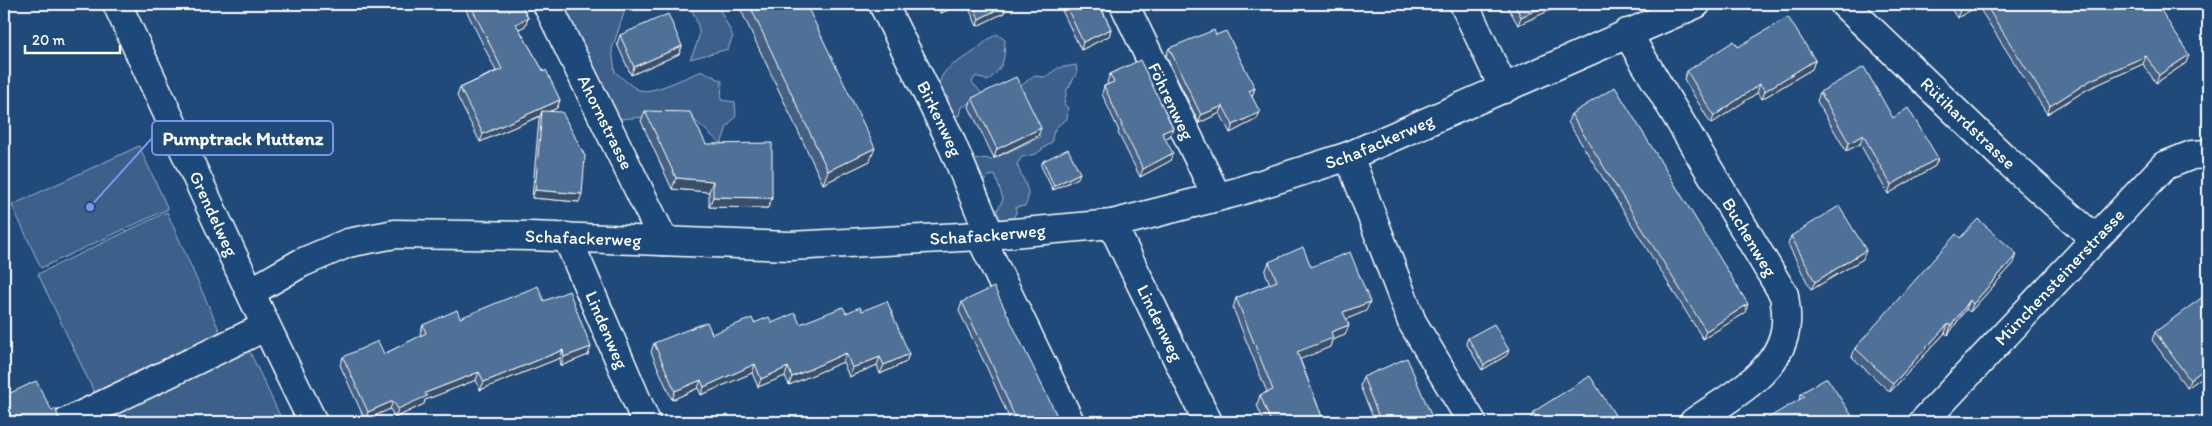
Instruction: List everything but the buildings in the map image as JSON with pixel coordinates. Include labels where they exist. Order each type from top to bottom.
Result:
[{"type":"street","name":"Grendelweg","points":[[117,4],[251,292],[265,327],[313,422]]},
{"type":"street","name":"Ahornstrasse","points":[[547,4],[664,241]]},
{"type":"street","name":"Birkenweg","points":[[883,4],[948,135],[985,235],[1070,422]]},
{"type":"street","name":"Föhrenweg","points":[[1124,4],[1217,197]]},
{"type":"street","points":[[1464,4],[1504,89]]},
{"type":"street","name":"Schafackerweg","points":[[251,292],[301,263],[348,243],[386,236],[567,237],[790,246],[985,235],[1112,224],[1217,197],[1349,156],[1696,4]]},
{"type":"street","name":"Rütihardstrasse","points":[[1844,4],[2002,156],[2095,240]]},
{"type":"street","name":"Buchenweg","points":[[1627,34],[1784,296],[1786,323],[1775,356],[1762,374],[1694,422]]},
{"type":"street","name":"Münchensteinerstrasse","points":[[1923,422],[2164,166],[2192,155],[2208,154]]},
{"type":"street","points":[[1349,156],[1412,322],[1472,422]]},
{"type":"street","name":"Lindenweg","points":[[1112,224],[1208,422]]},
{"type":"street","name":"Lindenweg","points":[[567,237],[646,422]]},
{"type":"street","points":[[67,422],[265,327]]},
{"type":"shaded area","points":[[562,4],[598,4],[598,8],[603,4],[627,4],[612,49],[615,72],[637,89],[646,91],[654,89],[703,71],[722,81],[721,100],[735,102],[736,116],[727,127],[721,144],[688,114],[619,119]]},
{"type":"shaded area","points":[[689,4],[717,4],[733,36],[728,49],[690,59],[699,37],[699,31]]},
{"type":"shaded area","points":[[997,34],[1005,40],[1004,58],[1001,67],[988,81],[976,76],[972,82],[984,96],[962,107],[960,116],[952,115],[948,109],[948,97],[937,93],[941,77],[954,64]]},
{"type":"shaded area","points":[[1076,65],[1077,73],[1067,90],[1064,104],[1068,108],[1067,119],[1056,128],[1052,142],[1036,154],[1022,157],[1017,164],[1027,190],[1028,196],[1025,206],[1016,207],[1016,213],[1009,224],[993,219],[1003,199],[995,175],[989,176],[983,183],[972,167],[975,160],[985,158],[991,160],[1040,137],[1020,94],[1021,86],[1033,76],[1045,77],[1058,68]]},
{"type":"shaded area","points":[[139,146],[168,209],[41,268],[12,205]]},
{"type":"shaded area","points":[[167,212],[221,334],[96,396],[38,274]]},
{"type":"shaded area","points":[[249,350],[283,422],[95,422]]},
{"type":"place","name":"Pumptrack Muttenz","points":[[90,207]]}]
